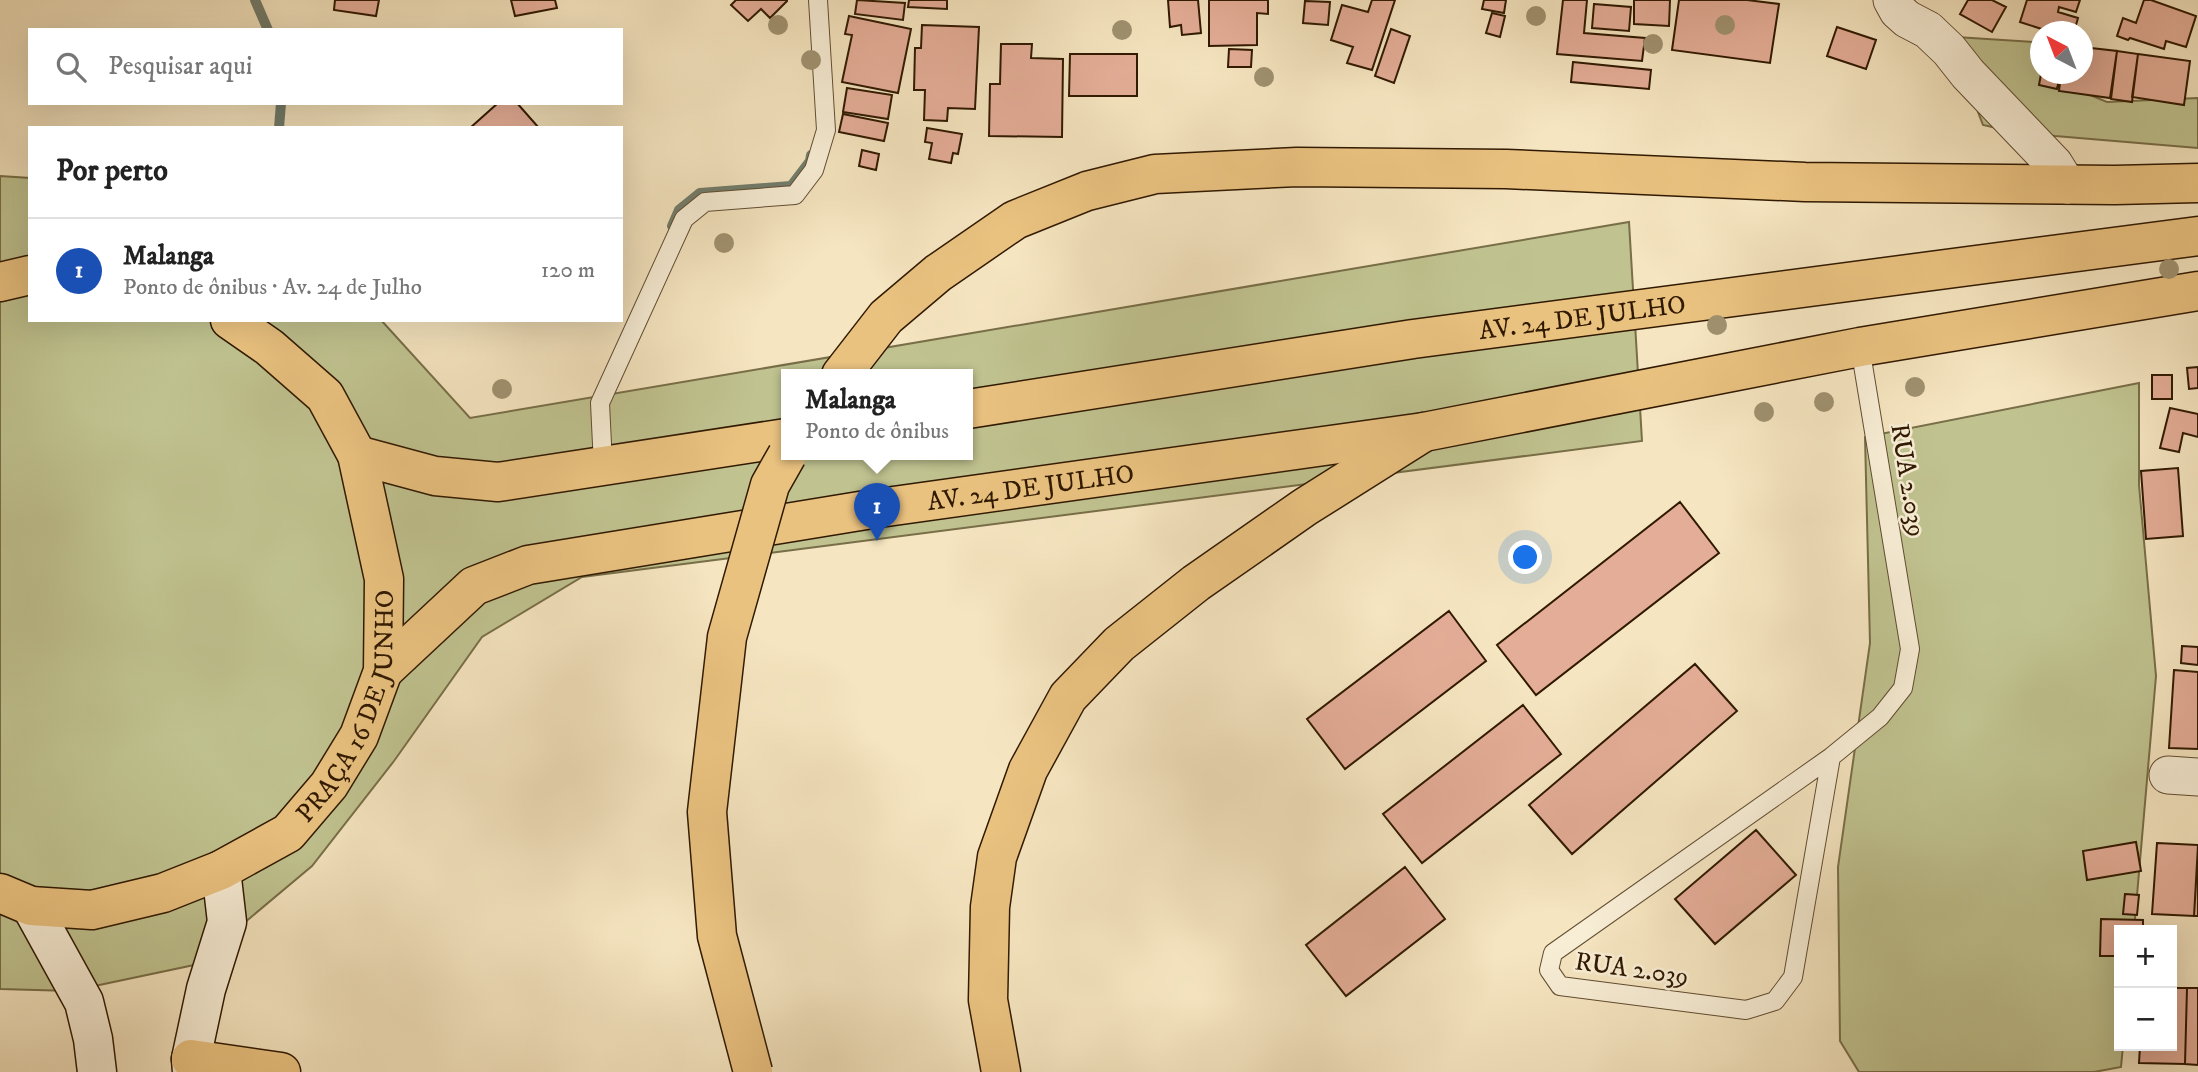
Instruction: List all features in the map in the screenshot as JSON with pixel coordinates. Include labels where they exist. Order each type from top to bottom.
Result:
[{"type":"main road","points":[[846,369],[886,317],[938,273],[1015,220],[1087,191],[1155,174],[1297,167],[1367,167],[1506,169],[1805,183],[2198,183]]},
{"type":"main road","name":"AV. 24 DE JULHO","points":[[973,408],[1413,339],[2198,236]]},
{"type":"main road","points":[[0,282],[28,275]]},
{"type":"main road","points":[[1860,347],[2198,291]]},
{"type":"main road","name":"PRAÇA 16 DE JUNHO","points":[[15,900],[92,910],[163,893],[221,870],[288,834],[329,785],[359,736],[383,671],[384,579],[357,455],[325,396],[269,347],[233,322]]},
{"type":"main road","name":"AV. 24 DE JULHO","points":[[383,671],[474,586],[528,565],[872,509],[1424,432],[1860,347]]},
{"type":"main road","points":[[1001,1072],[988,1000],[990,907],[997,856],[1028,770],[1068,697],[1119,644],[1196,583],[1306,507],[1424,432]]},
{"type":"main road","points":[[357,455],[435,476],[498,482],[781,439]]},
{"type":"main road","points":[[753,1072],[717,936],[707,812],[727,637],[769,485],[784,460]]},
{"type":"main road","points":[[221,870],[227,922],[206,989],[191,1066],[281,1072]]},
{"type":"main road","points":[[15,900],[84,1002],[95,1056]]},
{"type":"street","points":[[1892,0],[1898,11],[1907,19],[1928,30],[1949,50],[1968,74],[2054,164],[2067,185]]},
{"type":"lane","points":[[603,465],[600,403],[684,219],[705,202],[795,195],[814,170],[826,130],[818,0]]},
{"type":"lane","name":"RUA 2.039","points":[[1831,757],[1793,977],[1775,1001],[1746,1010],[1560,986],[1549,970],[1553,953],[1831,757],[1881,717],[1903,688],[1910,649],[1860,347]]},
{"type":"green space","points":[[1956,37],[2030,42],[2030,84],[2063,84],[2107,102],[2198,98],[2198,148],[2055,136],[1983,125],[1959,63]]},
{"type":"green space","points":[[0,176],[28,178],[28,322],[383,322],[470,418],[1629,222],[1642,441],[582,577],[482,637],[394,761],[312,866],[194,965],[71,991],[0,989]]},
{"type":"green space","points":[[2139,383],[2139,485],[2156,676],[2134,925],[2114,925],[2114,1051],[2123,1051],[2121,1067],[2094,1072],[1859,1072],[1840,1041],[1838,867],[1870,643],[1865,437]]},
{"type":"building","points":[[335,0],[379,0],[376,16],[334,10]]},
{"type":"building","points":[[511,0],[555,0],[557,8],[515,16]]},
{"type":"building","points":[[736,0],[787,1],[770,18],[761,9],[748,21],[731,5]]},
{"type":"building","points":[[857,0],[905,3],[903,20],[855,14]]},
{"type":"building","points":[[909,0],[947,0],[947,9],[908,7]]},
{"type":"building","points":[[1168,0],[1198,0],[1201,33],[1182,35],[1181,25],[1170,27]]},
{"type":"building","points":[[1209,0],[1268,0],[1268,14],[1257,13],[1257,45],[1209,46]]},
{"type":"building","points":[[1372,0],[1395,0],[1372,70],[1347,63],[1353,47],[1331,40],[1342,5],[1368,12]]},
{"type":"building","points":[[1484,0],[1506,0],[1504,13],[1482,9]]},
{"type":"building","points":[[1563,0],[1587,0],[1584,33],[1645,38],[1642,61],[1557,54]]},
{"type":"building","points":[[1634,0],[1670,0],[1669,26],[1634,24]]},
{"type":"building","points":[[1679,0],[1747,0],[1779,4],[1770,63],[1672,50]]},
{"type":"building","points":[[1968,0],[1992,0],[2006,7],[1992,32],[1960,14]]},
{"type":"building","points":[[2027,0],[2080,0],[2076,12],[2059,7],[2058,12],[2078,18],[2077,21],[2030,21],[2030,25],[2020,22]]},
{"type":"building","points":[[2144,0],[2196,16],[2186,47],[2166,41],[2164,49],[2117,36],[2123,18],[2136,23]]},
{"type":"building","points":[[1305,1],[1330,2],[1328,25],[1303,23]]},
{"type":"building","points":[[1594,4],[1631,7],[1629,31],[1592,28]]},
{"type":"building","points":[[1492,13],[1505,16],[1500,37],[1486,33]]},
{"type":"building","points":[[849,16],[911,29],[898,93],[842,82],[852,35],[845,34]]},
{"type":"building","points":[[922,25],[979,27],[975,109],[948,108],[947,121],[924,120],[925,90],[914,90],[915,48],[921,48]]},
{"type":"building","points":[[1837,27],[1876,40],[1866,69],[1827,56]]},
{"type":"building","points":[[1391,29],[1410,36],[1394,83],[1375,76]]},
{"type":"building","points":[[1001,44],[1032,44],[1031,58],[1063,59],[1062,137],[989,136],[990,84],[1000,84]]},
{"type":"building","points":[[2093,48],[2117,51],[2110,98],[2059,91],[2060,84],[2093,84]]},
{"type":"building","points":[[1229,49],[1252,50],[1251,67],[1228,67]]},
{"type":"building","points":[[2117,51],[2138,54],[2132,102],[2111,99]]},
{"type":"building","points":[[1070,54],[1137,54],[1137,96],[1069,96]]},
{"type":"building","points":[[2138,54],[2190,61],[2184,105],[2132,97]]},
{"type":"building","points":[[1573,62],[1651,70],[1649,89],[1571,82]]},
{"type":"building","points":[[2039,84],[2058,84],[2057,89]]},
{"type":"building","points":[[847,88],[892,95],[888,119],[843,112]]},
{"type":"building","points":[[496,105],[519,105],[537,126],[472,126]]},
{"type":"building","points":[[843,114],[888,123],[884,141],[839,132]]},
{"type":"building","points":[[927,128],[962,134],[958,154],[953,153],[951,163],[929,159],[932,143],[925,142]]},
{"type":"building","points":[[862,150],[879,154],[876,170],[859,166]]},
{"type":"building","points":[[2198,367],[2198,388],[2189,389],[2187,368]]},
{"type":"building","points":[[2152,375],[2172,375],[2172,399],[2152,399]]},
{"type":"building","points":[[2170,408],[2198,414],[2198,437],[2183,433],[2179,452],[2160,448]]},
{"type":"building","points":[[2178,468],[2183,536],[2146,539],[2141,471]]},
{"type":"building","points":[[1680,502],[1719,553],[1536,695],[1497,645]]},
{"type":"building","points":[[1449,611],[1486,661],[1345,769],[1307,719]]},
{"type":"building","points":[[2182,646],[2198,647],[2198,665],[2181,663]]},
{"type":"building","points":[[1695,664],[1737,711],[1572,854],[1529,805]]},
{"type":"building","points":[[2174,670],[2198,672],[2198,749],[2169,748]]},
{"type":"building","points":[[1523,705],[1561,754],[1422,863],[1383,814]]},
{"type":"building","points":[[1756,830],[1796,875],[1715,944],[1675,899]]},
{"type":"building","points":[[2136,842],[2141,871],[2087,880],[2083,851]]},
{"type":"building","points":[[2157,843],[2198,845],[2194,916],[2152,914]]},
{"type":"building","points":[[2198,850],[2198,916],[2194,916]]},
{"type":"building","points":[[1405,867],[1445,919],[1346,996],[1306,945]]},
{"type":"building","points":[[2125,894],[2139,895],[2137,915],[2123,914]]},
{"type":"building","points":[[2101,919],[2143,920],[2143,925],[2114,925],[2114,956],[2100,956]]},
{"type":"building","points":[[2177,988],[2187,988],[2185,1064],[2139,1063],[2140,1051],[2177,1051]]},
{"type":"building","points":[[2187,988],[2198,988],[2198,1065],[2185,1064]]},
{"type":"waterway","points":[[255,0],[267,28]]},
{"type":"waterway","points":[[279,126],[281,105]]},
{"type":"waterway","points":[[672,226],[679,210],[700,193],[791,186],[810,161],[811,155]]},
{"type":"place","name":"Malanga","points":[[877,541]]}]
